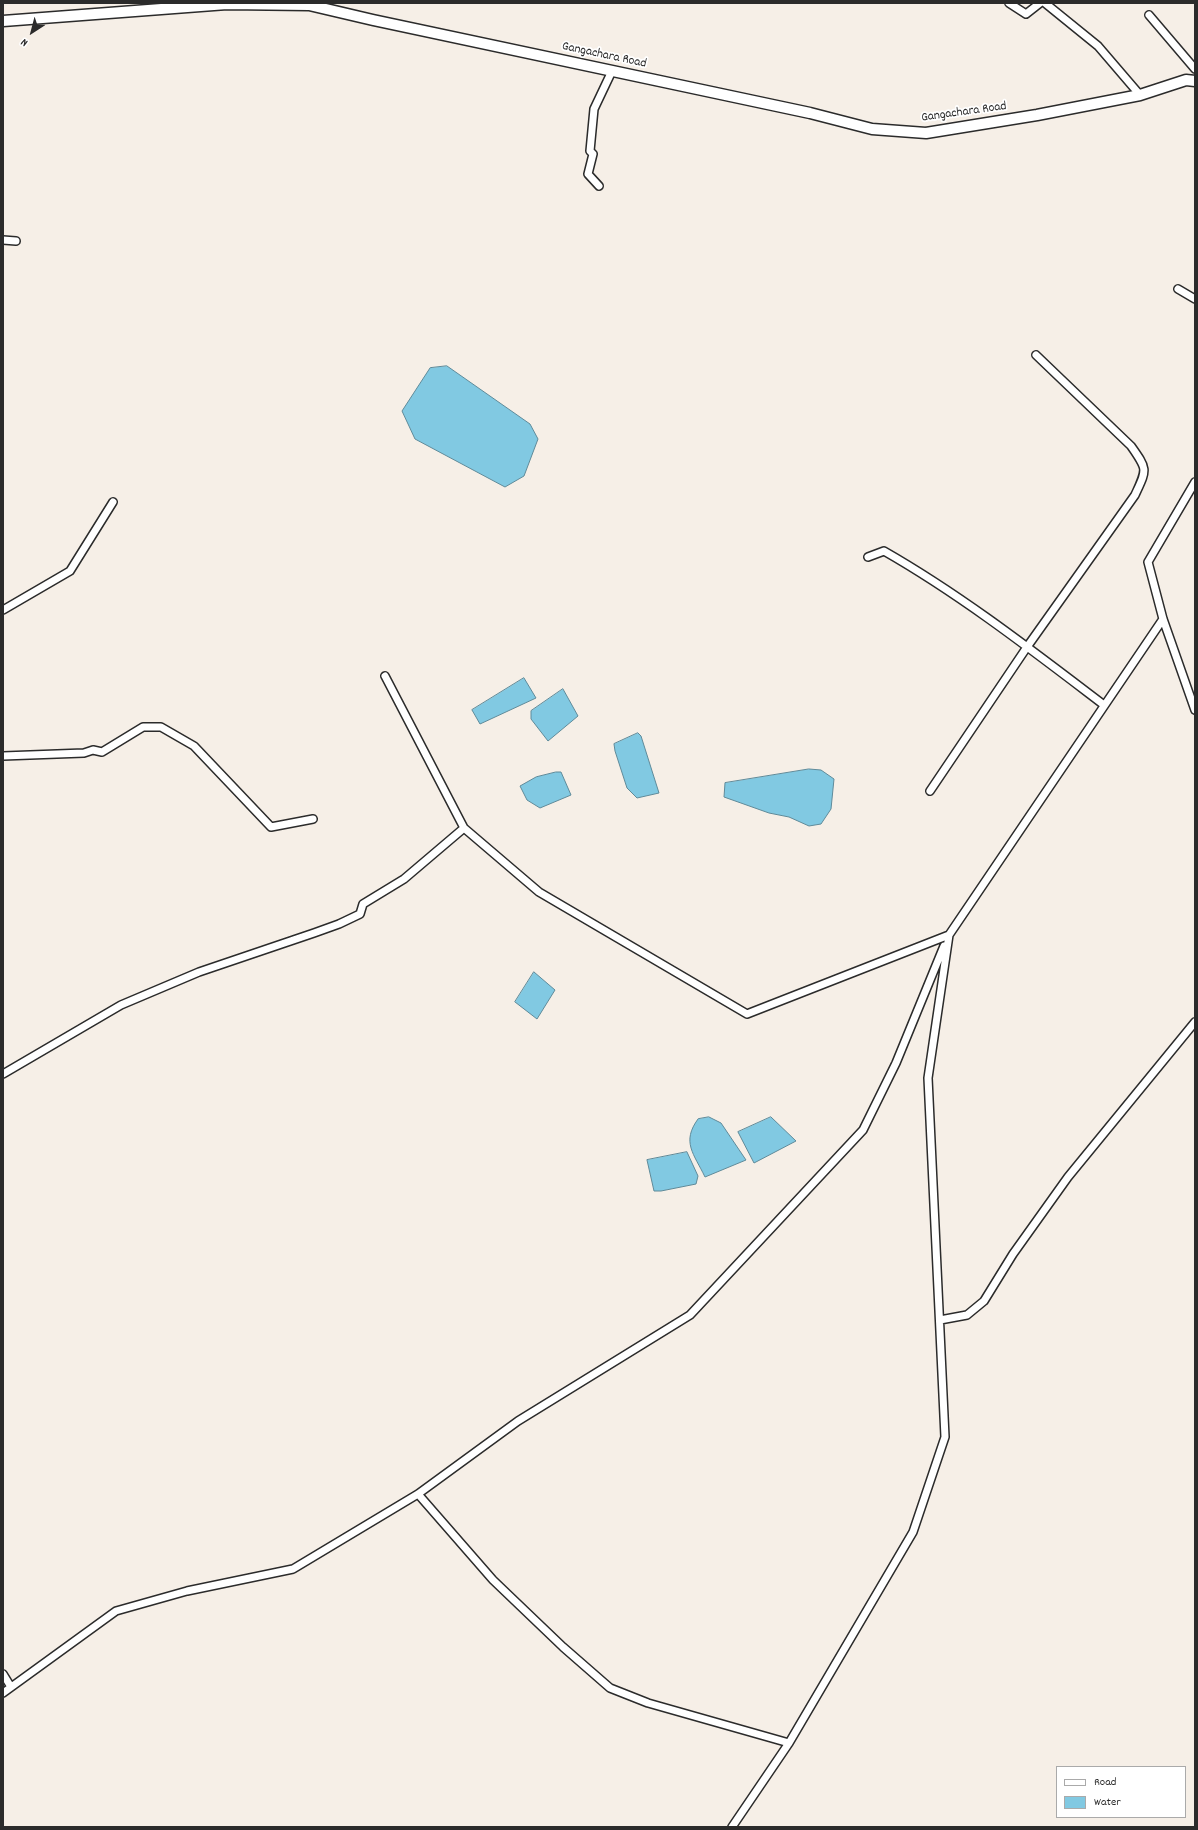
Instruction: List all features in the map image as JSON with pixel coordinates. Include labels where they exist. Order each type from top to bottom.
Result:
[{"type":"main road","name":"Gangachara Road","points":[[3,21],[227,4],[309,4],[373,20],[810,113],[872,129],[926,133],[1037,115],[1140,95],[1186,80],[1195,80]]},
{"type":"street","points":[[1009,3],[1026,14],[1040,3]]},
{"type":"street","points":[[1045,3],[1098,46],[1140,95]]},
{"type":"street","points":[[1149,15],[1195,69]]},
{"type":"street","points":[[599,186],[588,174],[593,154],[590,151],[594,109],[612,71]]},
{"type":"street","points":[[3,240],[16,241]]},
{"type":"street","points":[[1178,289],[1195,298]]},
{"type":"street","points":[[930,791],[1027,647],[1135,495],[1145,474],[1143,463],[1131,446],[1036,355]]},
{"type":"street","points":[[1195,482],[1148,562],[1163,619],[1195,710]]},
{"type":"street","points":[[3,610],[70,570],[113,502]]},
{"type":"street","points":[[868,557],[884,551],[903,562],[1027,647],[1104,705]]},
{"type":"street","points":[[3,1693],[116,1611],[187,1591],[293,1569],[418,1494],[518,1421],[690,1315],[863,1130],[896,1063],[949,935],[1163,619]]},
{"type":"street","points":[[385,676],[464,828],[539,892],[747,1014],[949,935]]},
{"type":"street","points":[[3,756],[84,753],[93,750],[102,752],[144,727],[162,727],[194,746],[271,827],[313,819]]},
{"type":"street","points":[[3,1074],[121,1005],[199,972],[339,924],[360,914],[363,904],[404,880],[464,828]]},
{"type":"street","points":[[732,1827],[789,1743],[913,1532],[945,1437],[928,1078],[949,935]]},
{"type":"street","points":[[940,1320],[967,1315],[984,1301],[1013,1254],[1068,1177],[1195,1022]]},
{"type":"street","points":[[418,1494],[493,1580],[563,1647],[610,1688],[648,1703],[789,1743]]},
{"type":"street","points":[[3,1674],[11,1687]]},
{"type":"water","points":[[447,366],[530,424],[538,439],[524,476],[505,487],[415,439],[402,411],[430,368]]},
{"type":"water","points":[[524,678],[536,698],[480,724],[472,710]]},
{"type":"water","points":[[563,689],[578,716],[548,741],[531,719],[531,711]]},
{"type":"water","points":[[638,733],[641,736],[659,793],[637,798],[627,788],[614,744]]},
{"type":"water","points":[[809,769],[821,770],[834,779],[831,809],[821,824],[809,826],[789,817],[769,813],[724,797],[725,783]]},
{"type":"water","points":[[561,772],[571,795],[540,808],[527,800],[520,786],[536,777]]},
{"type":"water","points":[[534,972],[555,990],[537,1019],[515,1002]]},
{"type":"water","points":[[709,1117],[721,1123],[746,1160],[705,1177],[693,1155],[690,1135],[698,1119]]},
{"type":"water","points":[[771,1117],[796,1141],[754,1163],[738,1132]]},
{"type":"water","points":[[687,1152],[698,1176],[696,1184],[654,1191],[647,1160]]}]
